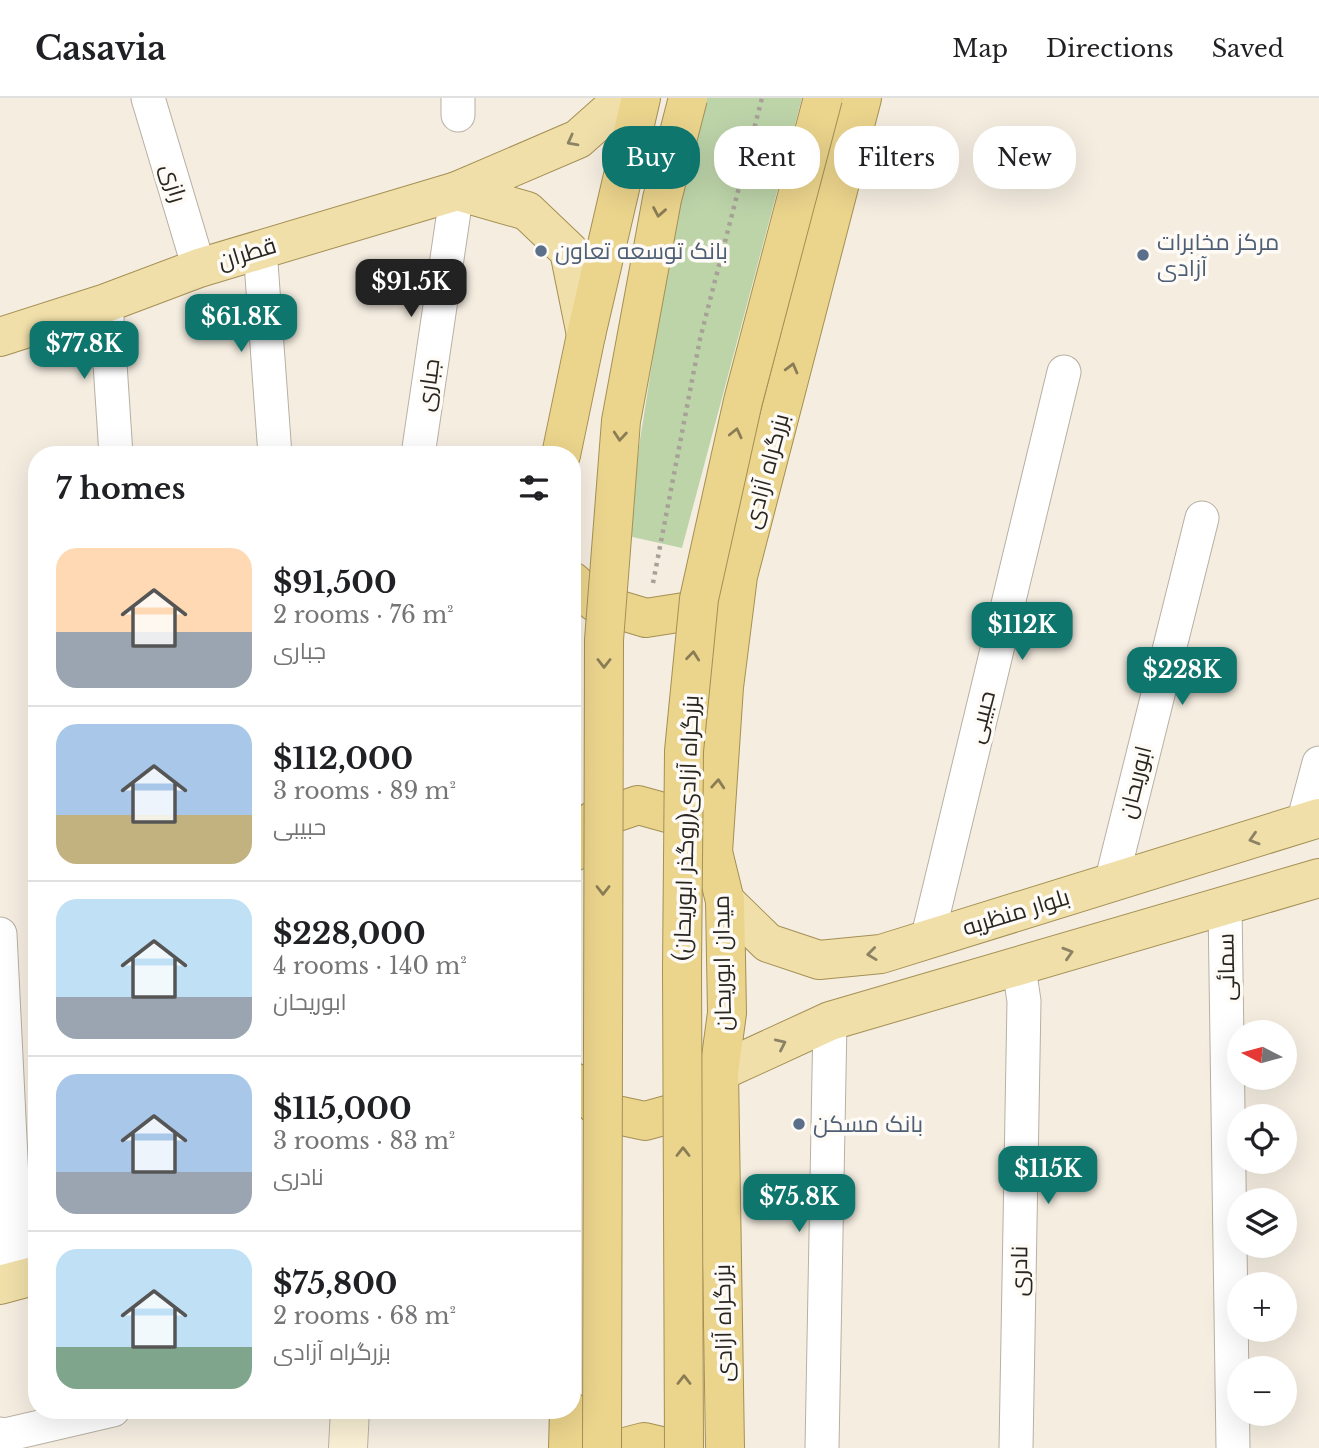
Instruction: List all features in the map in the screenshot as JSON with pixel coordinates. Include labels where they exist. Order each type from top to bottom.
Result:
[{"type":"highway","points":[[563,446],[641,98]]},
{"type":"highway","points":[[602,1448],[604,640],[621,421],[662,200],[688,98]]},
{"type":"highway","name":"بزرگراه آزادی(روگذر ابوریحان)","points":[[684,1448],[684,751],[699,599],[743,401],[823,98]]},
{"type":"highway","name":"بزرگراه آزادی","points":[[713,852],[724,687],[738,576],[862,98]]},
{"type":"highway","points":[[581,589],[596,603],[646,618],[696,610],[738,576]]},
{"type":"highway","points":[[581,840],[594,820],[638,805],[678,816],[713,852]]},
{"type":"highway","name":"میدان ابوریحان","points":[[581,1090],[603,1112],[645,1121],[692,1108],[719,1072],[727,1013],[725,901],[713,852]]},
{"type":"highway","name":"بزرگراه آزادی","points":[[719,1072],[724,1448]]},
{"type":"highway","points":[[568,1448],[569,1419]]},
{"type":"highway","points":[[621,1448],[644,1442],[670,1448]]},
{"type":"main road","name":"قطران","points":[[0,337],[106,303],[199,268],[457,191],[578,139],[624,98]]},
{"type":"main road","points":[[457,191],[527,211],[569,251],[586,335]]},
{"type":"main road","name":"بلوار منظریه","points":[[725,901],[768,943],[819,960],[881,954],[1311,821]]},
{"type":"main road","points":[[719,1072],[830,1021],[1019,968],[1319,878]]},
{"type":"main road","points":[[348,1448],[350,1419]]},
{"type":"street","name":"رازی","points":[[148,98],[199,268]]},
{"type":"street","name":"جباری","points":[[419,446],[457,191]]},
{"type":"street","points":[[260,249],[274,446]]},
{"type":"street","points":[[106,303],[115,446]]},
{"type":"street","name":"حبیبی","points":[[927,940],[1064,372]]},
{"type":"street","name":"ابوریحان","points":[[1111,883],[1202,518]]},
{"type":"street","points":[[1311,821],[1319,763]]},
{"type":"street","name":"سمائی","points":[[1225,906],[1233,1448]]},
{"type":"street","points":[[0,934],[18,1280]]},
{"type":"street","name":"نادری","points":[[1016,1448],[1024,1001],[1019,968]]},
{"type":"street","points":[[822,1448],[830,1021]]},
{"type":"street","points":[[1,1448],[0,1435],[72,1419]]},
{"type":"path","points":[[646,618],[699,340],[762,98]]},
{"type":"green space","points":[[705,98],[802,98],[795,126],[714,126],[714,189],[778,189],[682,548],[628,536],[640,440],[676,211],[682,189],[700,189],[700,126],[698,126]]},
{"type":"place","name":"بانک توسعه تعاون","points":[[541,251]]},
{"type":"place","name":"مرکز مخابرات آزادی","points":[[1143,255]]},
{"type":"place","name":"بانک مسکن","points":[[799,1124]]}]
